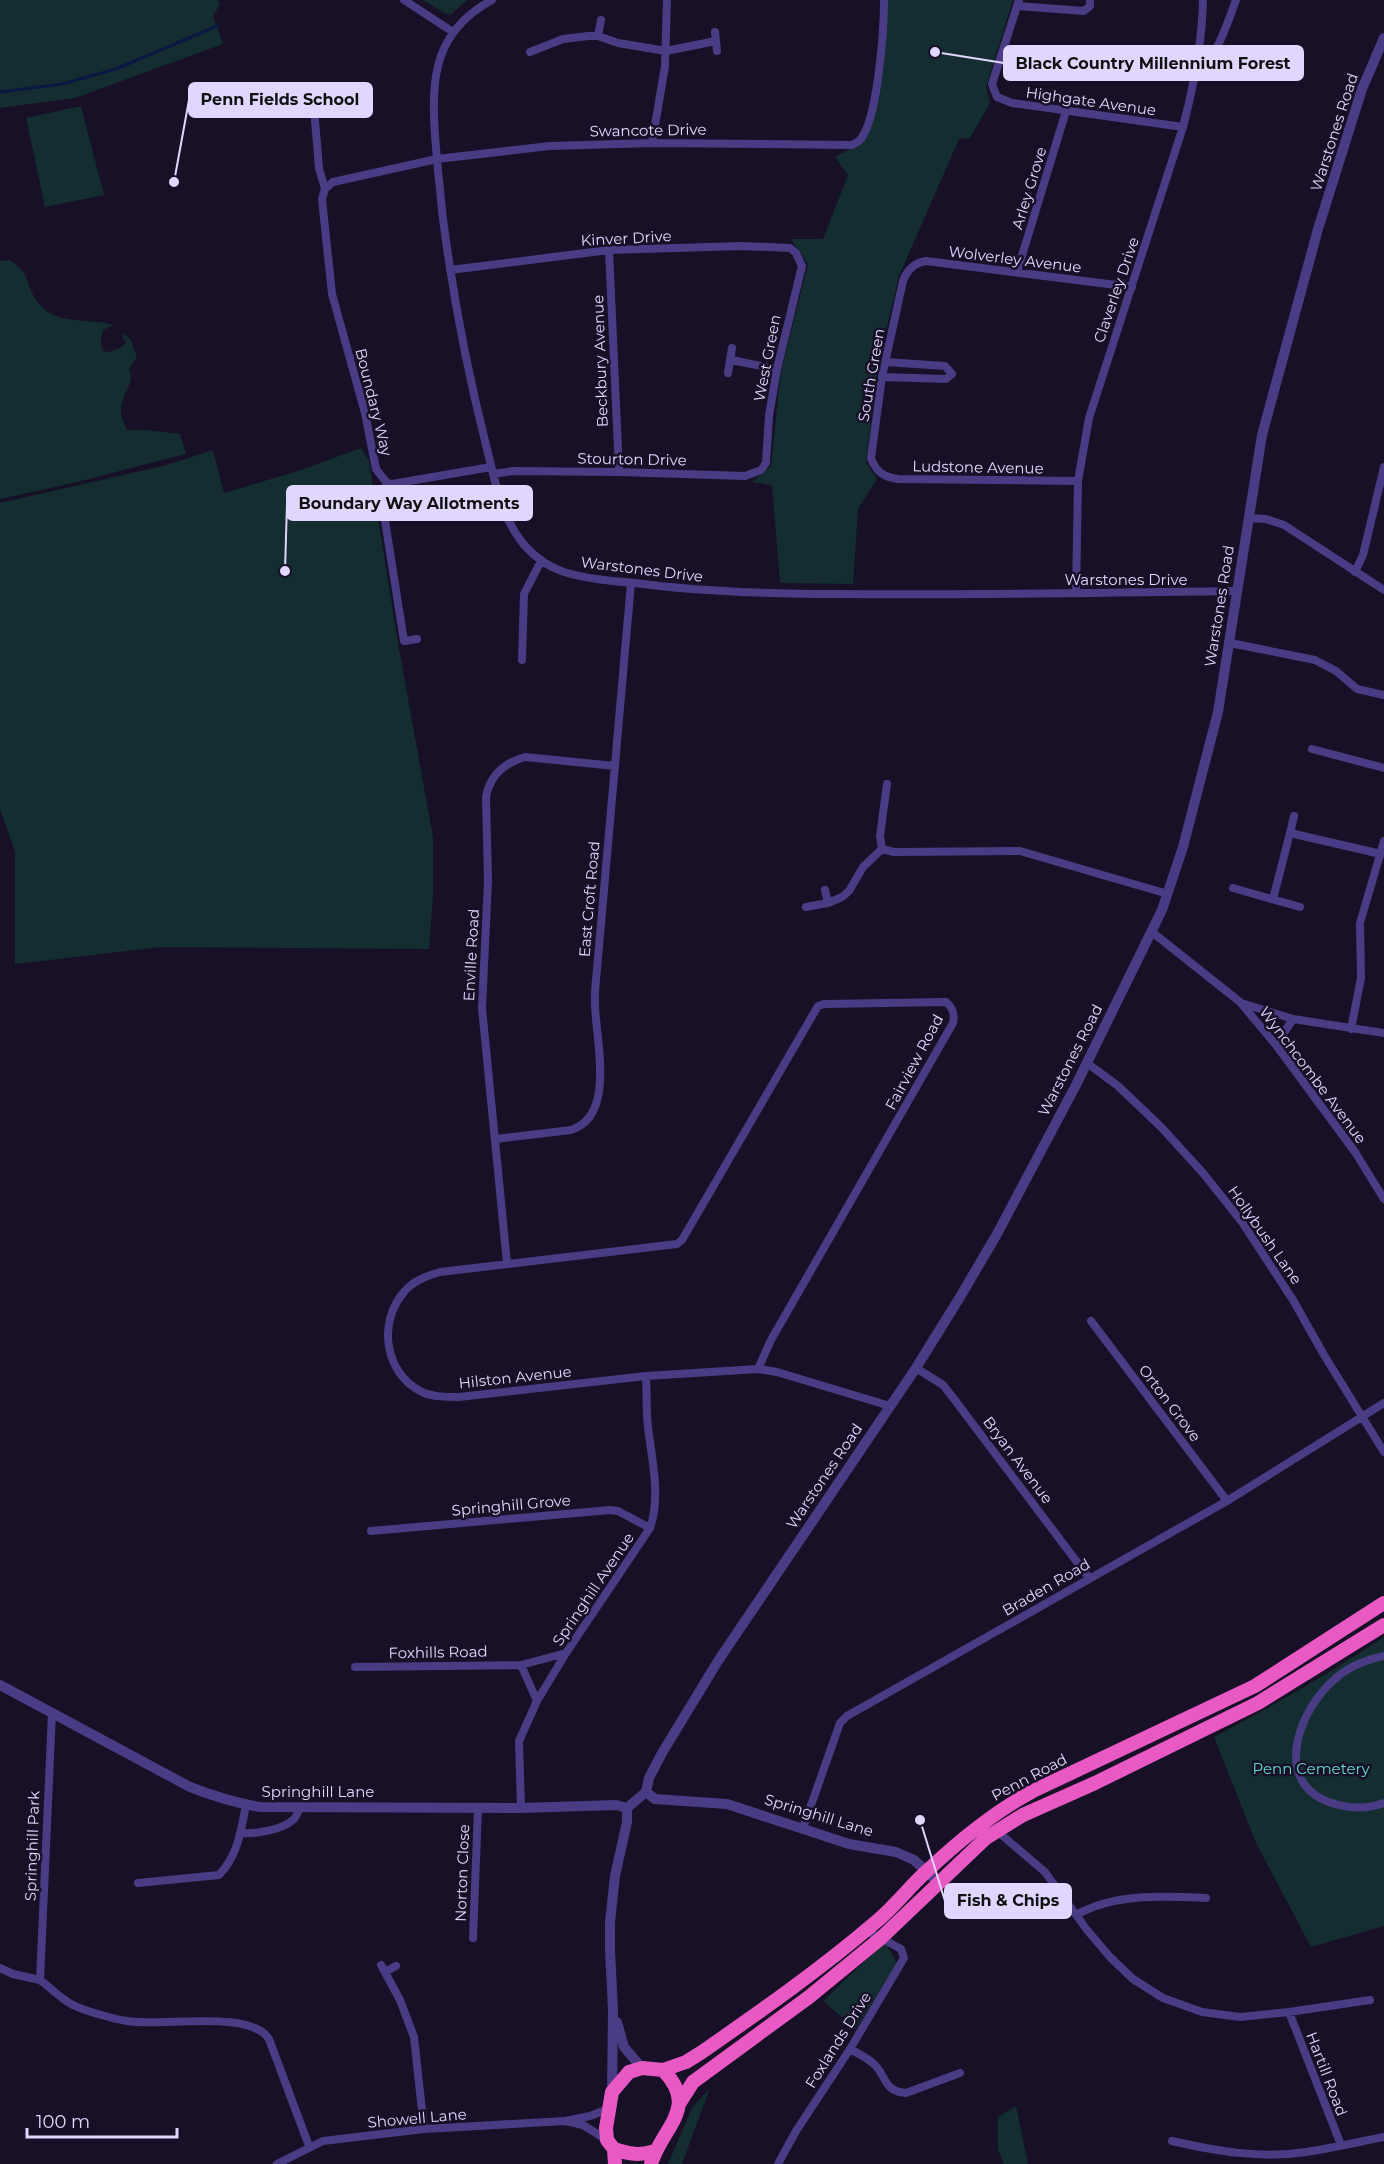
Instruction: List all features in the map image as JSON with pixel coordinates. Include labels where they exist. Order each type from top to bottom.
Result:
[{"type":"highway","name":"Penn Road","points":[[663,2070],[686,2062],[721,2039],[829,1960],[866,1930],[927,1870],[1006,1805],[1255,1686],[1384,1604]]},
{"type":"highway","name":"Penn Road","points":[[679,2104],[693,2082],[809,1997],[881,1938],[986,1838],[1023,1815],[1095,1783],[1258,1703],[1384,1625]]},
{"type":"highway","points":[[611,2144],[632,2154],[646,2154],[653,2158],[676,2116],[679,2104],[678,2089],[663,2070],[642,2068],[629,2072],[612,2092],[608,2109],[611,2144],[615,2164]]},
{"type":"street","points":[[404,0],[453,32]]},
{"type":"street","name":"Warstones Drive","points":[[492,0],[466,17],[453,32],[442,52],[434,80],[433,97],[437,159],[450,270],[468,368],[492,470],[511,526],[528,549],[541,561],[550,567],[575,575],[631,583],[695,590],[783,594],[1238,591]]},
{"type":"street","points":[[652,143],[662,90],[666,51],[667,0]]},
{"type":"street","name":"Swancote Drive","points":[[325,189],[333,182],[437,159],[550,146],[652,143],[758,143],[840,147],[852,145],[864,134],[875,95],[881,63],[884,0]]},
{"type":"street","points":[[1018,3],[1084,11],[1090,6],[1090,0]]},
{"type":"street","name":"Claverley Drive","points":[[1076,593],[1078,481],[1089,418],[1096,390],[1132,287],[1183,127],[1195,79],[1202,34],[1203,0]]},
{"type":"street","points":[[1195,79],[1208,66],[1224,33],[1236,0]]},
{"type":"street","name":"Highgate Avenue","points":[[1018,3],[992,84],[997,97],[1012,103],[1183,127]]},
{"type":"street","points":[[598,36],[601,21]]},
{"type":"street","points":[[530,52],[563,39],[598,36],[618,43],[666,51],[716,36],[717,51]]},
{"type":"street","name":"Warstones Road","points":[[646,1792],[649,1778],[662,1752],[718,1661],[916,1368],[997,1234],[1152,932],[1168,894],[1210,744],[1230,643],[1262,435],[1318,229],[1362,89],[1384,38]]},
{"type":"street","name":"Boundary Way","points":[[313,97],[320,168],[325,189],[322,200],[332,294],[365,413],[376,469],[387,483]]},
{"type":"street","name":"Arley Grove","points":[[1017,272],[1066,111]]},
{"type":"street","name":"Kinver Drive","points":[[450,270],[609,250],[771,246],[790,249],[800,260]]},
{"type":"street","name":"Beckbury Avenue","points":[[609,250],[619,472]]},
{"type":"street","name":"West Green","points":[[766,463],[777,369],[801,274],[800,260]]},
{"type":"street","name":"Wolverley Avenue","points":[[903,281],[906,273],[914,265],[926,261],[1132,287]]},
{"type":"street","name":"South Green","points":[[880,473],[872,458],[882,377],[903,281]]},
{"type":"street","points":[[728,373],[732,348]]},
{"type":"street","points":[[731,360],[777,369]]},
{"type":"street","points":[[882,377],[946,379],[952,374],[945,366],[885,363]]},
{"type":"street","name":"Stourton Drive","points":[[387,483],[492,470],[745,476],[762,470],[766,463]]},
{"type":"street","points":[[1355,572],[1363,555],[1384,467]]},
{"type":"street","name":"Ludstone Avenue","points":[[880,473],[898,479],[1078,481]]},
{"type":"street","points":[[387,483],[381,495],[404,641],[417,639]]},
{"type":"street","points":[[1248,518],[1266,519],[1284,525],[1384,590]]},
{"type":"street","points":[[522,660],[524,594],[541,561]]},
{"type":"street","name":"East Croft Road","points":[[496,1139],[561,1132],[580,1127],[594,1113],[597,1104],[600,1078],[595,1001],[631,583]]},
{"type":"street","points":[[1230,643],[1315,660],[1336,671],[1357,689],[1384,695]]},
{"type":"street","points":[[1312,749],[1384,768]]},
{"type":"street","name":"Enville Road","points":[[507,1263],[483,1008],[488,881],[486,797],[488,787],[501,768],[525,757],[615,766]]},
{"type":"street","points":[[882,849],[880,836],[887,784]]},
{"type":"street","points":[[1273,899],[1294,816]]},
{"type":"street","points":[[1290,833],[1381,854]]},
{"type":"street","points":[[1351,1029],[1361,978],[1360,923],[1384,841]]},
{"type":"street","points":[[882,849],[894,852],[1020,851],[1168,894]]},
{"type":"street","points":[[806,907],[828,903],[842,897],[849,891],[863,867],[882,849]]},
{"type":"street","points":[[1233,888],[1300,906]]},
{"type":"street","points":[[825,890],[828,903]]},
{"type":"street","name":"Wynchcombe Avenue","points":[[1152,932],[1240,1002],[1355,1152],[1384,1199]]},
{"type":"street","name":"Fairview Road","points":[[671,1246],[682,1240],[818,1006],[824,1004],[946,1002],[952,1008],[954,1023],[771,1340],[758,1369]]},
{"type":"street","points":[[1240,1002],[1293,1019],[1384,1033]]},
{"type":"street","points":[[1276,1046],[1293,1019]]},
{"type":"street","name":"Hollybush Lane","points":[[1086,1063],[1118,1086],[1161,1127],[1203,1173],[1242,1222],[1293,1300],[1384,1452]]},
{"type":"street","name":"Hilston Avenue","points":[[671,1246],[507,1263],[425,1276],[404,1291],[393,1312],[387,1335],[393,1361],[399,1373],[423,1392],[442,1396],[459,1397],[646,1376],[758,1369],[777,1372],[890,1406]]},
{"type":"street","name":"Orton Grove","points":[[1091,1321],[1227,1501]]},
{"type":"street","name":"Bryan Avenue","points":[[916,1368],[943,1385],[1089,1578]]},
{"type":"street","name":"Springhill Avenue","points":[[521,1808],[519,1741],[537,1701],[566,1653],[650,1528],[656,1508],[646,1376]]},
{"type":"street","name":"Braden Road","points":[[803,1828],[840,1723],[847,1716],[1227,1501],[1384,1403]]},
{"type":"street","name":"Springhill Grove","points":[[371,1531],[610,1510],[650,1528]]},
{"type":"street","name":"Foxhills Road","points":[[355,1667],[521,1665],[566,1653]]},
{"type":"street","points":[[1384,1656],[1353,1666],[1335,1678],[1323,1690],[1299,1730],[1296,1754],[1297,1765],[1304,1782],[1317,1796],[1330,1803],[1352,1808],[1370,1808],[1384,1803]]},
{"type":"street","points":[[521,1665],[537,1701]]},
{"type":"street","name":"Springhill Lane","points":[[0,1685],[190,1786],[246,1805],[300,1808],[521,1808],[616,1805],[627,1808]]},
{"type":"street","name":"Springhill Park","points":[[40,1980],[52,1713]]},
{"type":"street","points":[[612,2092],[613,2010],[610,1950],[615,1876],[627,1822],[627,1808],[646,1792]]},
{"type":"street","name":"Springhill Lane","points":[[646,1792],[655,1799],[727,1804],[849,1844],[896,1852],[914,1860],[939,1883]]},
{"type":"street","points":[[138,1883],[219,1875],[230,1861],[242,1833],[246,1805]]},
{"type":"street","points":[[242,1833],[253,1834],[278,1827],[294,1820],[300,1808]]},
{"type":"street","name":"Norton Close","points":[[473,1938],[478,1808]]},
{"type":"street","points":[[997,1831],[1045,1872],[1099,1945],[1133,1979],[1163,1998],[1220,2016],[1240,2017],[1289,2013],[1370,2000]]},
{"type":"street","points":[[1076,1915],[1096,1905],[1116,1901],[1165,1897],[1206,1898]]},
{"type":"street","name":"Foxlands Drive","points":[[778,2164],[796,2131],[850,2049],[904,1958],[901,1949],[866,1930]]},
{"type":"street","points":[[396,1966],[383,1968],[410,2023],[414,2037],[424,2129]]},
{"type":"street","points":[[0,1968],[13,1974],[40,1980],[73,2005],[126,2021],[245,2024],[265,2032],[309,2146]]},
{"type":"street","points":[[613,2010],[624,2047],[642,2068]]},
{"type":"street","name":"Hartill Road","points":[[1289,2013],[1341,2145]]},
{"type":"street","points":[[850,2049],[877,2067],[887,2085],[897,2092],[906,2093],[960,2073]]},
{"type":"street","name":"Showell Lane","points":[[277,2164],[323,2141],[424,2129],[565,2121],[590,2116],[608,2109]]},
{"type":"street","name":"Showell Lane","points":[[565,2121],[583,2125],[611,2144]]},
{"type":"street","points":[[1172,2141],[1230,2153],[1255,2154],[1305,2152],[1384,2137]]},
{"type":"green space","points":[[0,0],[218,0],[220,4],[213,16],[223,44],[75,98],[0,108]]},
{"type":"green space","points":[[423,0],[467,0],[450,15]]},
{"type":"green space","points":[[887,0],[1013,0],[986,87],[990,103],[970,138],[959,139],[899,276],[878,365],[866,462],[877,479],[858,509],[853,584],[780,583],[772,485],[752,482],[771,466],[781,371],[808,264],[791,239],[823,239],[848,175],[835,157],[863,142],[875,112]]},
{"type":"green space","points":[[81,106],[104,195],[45,207],[26,118]]},
{"type":"green space","points":[[9,260],[22,270],[37,301],[53,315],[72,320],[114,325],[103,330],[101,344],[104,352],[116,350],[124,345],[126,343],[122,337],[125,334],[131,340],[137,357],[129,369],[131,380],[121,405],[122,419],[127,430],[180,434],[186,454],[0,499],[0,261]]},
{"type":"green space","points":[[361,448],[369,461],[399,649],[433,837],[433,896],[429,949],[162,947],[15,964],[15,852],[0,809],[0,503],[167,465],[213,450],[224,493],[298,471]]},
{"type":"green space","name":"Penn Cemetery","points":[[1384,1637],[1384,1926],[1311,1947],[1256,1843],[1214,1737],[1300,1689]]},
{"type":"green space","points":[[885,1942],[897,1963],[856,2029],[823,2001]]},
{"type":"green space","points":[[710,2088],[682,2164],[668,2164],[692,2108]]},
{"type":"green space","points":[[1016,2106],[1028,2164],[1004,2164],[998,2150],[998,2117]]},
{"type":"waterway","points":[[0,92],[62,84],[116,69],[217,26]]},
{"type":"place","name":"Black Country Millennium Forest","points":[[935,52]]},
{"type":"place","name":"Penn Fields School","points":[[174,182]]},
{"type":"place","name":"Boundary Way Allotments","points":[[285,571]]},
{"type":"place","name":"Fish & Chips","points":[[920,1820]]}]
